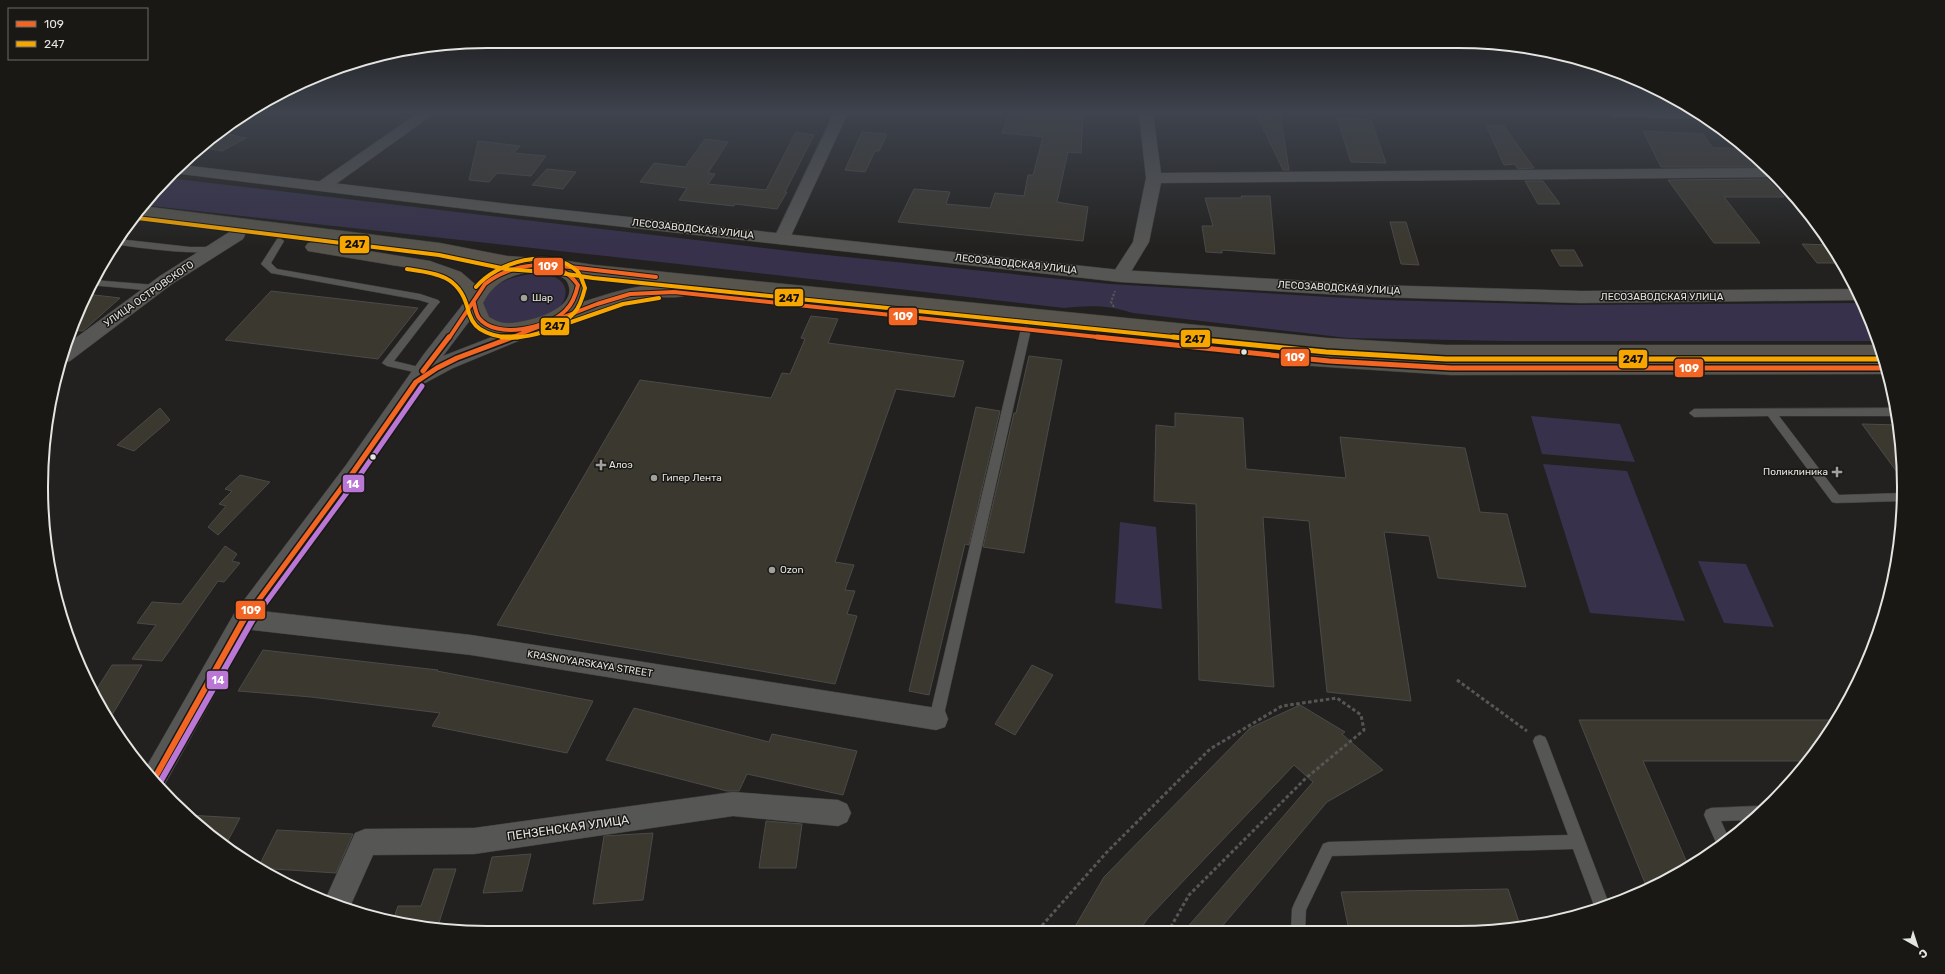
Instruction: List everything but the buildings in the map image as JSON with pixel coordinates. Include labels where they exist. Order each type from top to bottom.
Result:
[{"type":"main road","points":[[146,212],[440,248],[507,262],[546,266],[564,270],[575,279],[578,292],[571,306],[546,323]]},
{"type":"main road","points":[[137,223],[237,235],[424,265],[441,270],[462,281],[472,295],[474,309],[481,320],[495,327],[520,329],[546,323],[621,297],[663,291],[1329,361],[1451,368],[1881,368]]},
{"type":"main road","points":[[474,303],[482,288],[500,275],[522,267],[561,266],[594,271],[1327,346],[1446,352],[1876,352]]},
{"type":"street","points":[[324,186],[363,158]]},
{"type":"street","points":[[782,238],[820,158]]},
{"type":"street","points":[[1120,276],[1141,242],[1154,178],[1152,158]]},
{"type":"street","name":"ЛЕСОЗАВОДСКАЯ УЛИЦА","points":[[184,170],[508,209],[1120,276],[1376,291],[1550,296],[1853,295]]},
{"type":"street","points":[[1154,178],[1763,172]]},
{"type":"street","name":"УЛИЦА ОСТРОВСКОГО","points":[[69,352],[156,288],[237,235]]},
{"type":"street","points":[[157,776],[244,619],[354,471],[420,376],[474,303]]},
{"type":"street","points":[[420,376],[446,363],[546,323]]},
{"type":"street","name":"KRASNOYARSKAYA STREET","points":[[244,619],[471,645],[936,719]]},
{"type":"street","name":"ПЕНЗЕНСКАЯ УЛИЦА","points":[[339,900],[365,842],[474,841],[734,804],[838,813]]},
{"type":"lane","points":[[280,242],[266,264],[274,271],[420,297],[435,302],[387,363],[420,376]]},
{"type":"lane","points":[[122,243],[190,250],[213,250]]},
{"type":"lane","points":[[99,283],[156,288]]},
{"type":"lane","points":[[936,719],[1026,329]]},
{"type":"lane","points":[[1694,413],[1891,412]]},
{"type":"lane","points":[[1770,413],[1836,499],[1897,497]]},
{"type":"lane","points":[[1540,741],[1601,902]]},
{"type":"lane","points":[[1721,838],[1711,815],[1751,813]]},
{"type":"lane","points":[[1298,926],[1299,909],[1328,848],[1578,842]]},
{"type":"path","points":[[1458,680],[1540,741]]},
{"type":"path","points":[[1042,926],[1106,853],[1210,749],[1282,706],[1337,698],[1361,715],[1364,730],[1306,778],[1188,895],[1171,926]]},
{"type":"shaded area","points":[[175,179],[807,253],[1110,284],[1381,300],[1573,305],[1857,303],[1872,341],[1507,341],[1348,338],[1133,313],[1107,307],[1082,306],[1064,308],[151,206]]},
{"type":"shaded area","points":[[533,274],[544,274],[551,276],[560,280],[563,284],[566,294],[562,305],[558,309],[545,317],[516,326],[506,325],[488,319],[482,304],[491,291],[503,282],[510,279]]},
{"type":"shaded area","points":[[1531,416],[1620,424],[1635,462],[1542,454]]},
{"type":"shaded area","points":[[1543,464],[1627,471],[1685,621],[1590,613]]},
{"type":"shaded area","points":[[1120,522],[1156,527],[1162,609],[1115,603]]},
{"type":"shaded area","points":[[1698,561],[1746,564],[1774,627],[1724,623]]},
{"type":"transit line","name":"247","points":[[140,218],[439,255],[506,269],[560,273],[593,278],[1326,352],[1446,359],[1878,359]]},
{"type":"transit line","name":"247","points":[[407,269],[432,273],[448,279],[455,284],[464,297],[469,314],[476,326],[490,334],[502,337],[529,335],[554,327],[574,313],[578,308],[585,288],[577,271],[566,264],[553,260],[539,259],[524,260],[495,270],[484,277],[476,287]]},
{"type":"transit line","name":"109","points":[[423,371],[453,333],[479,291],[492,278],[518,267],[536,265],[560,269],[572,277],[578,285],[573,301],[562,314],[554,319],[532,327],[508,330],[487,324],[479,318],[474,303]]},
{"type":"transit line","name":"109","points":[[546,266],[561,266],[656,277]]},
{"type":"transit line","name":"109","points":[[156,775],[244,619],[354,471],[416,382],[437,368],[457,358],[597,304],[630,294],[674,292],[1329,361],[1451,368],[1881,368]]},
{"type":"transit line","name":"247","points":[[548,330],[623,304],[659,298]]},
{"type":"transit line","name":"14","points":[[161,780],[250,623],[360,475],[422,386]]},
{"type":"place","name":"Шар","points":[[524,298]]},
{"type":"place","name":"Алоэ","points":[[601,465]]},
{"type":"place","name":"Поликлиника","points":[[1837,472]]},
{"type":"place","name":"Гипер Лента","points":[[654,478]]},
{"type":"place","name":"Ozon","points":[[772,570]]}]
